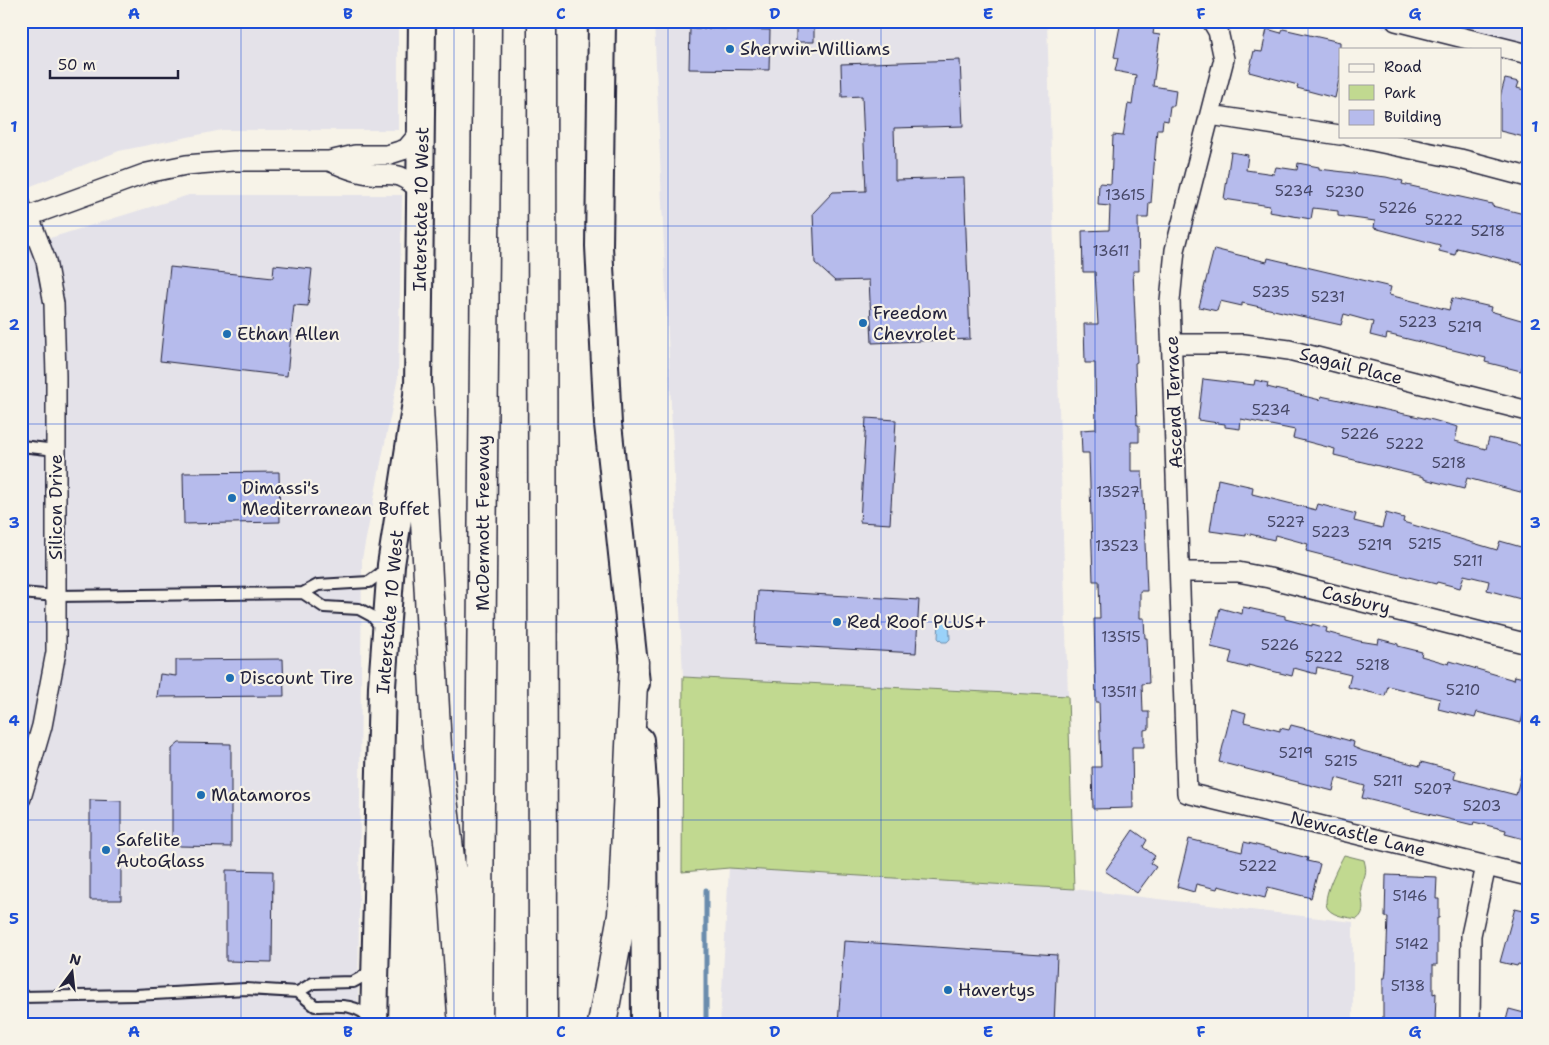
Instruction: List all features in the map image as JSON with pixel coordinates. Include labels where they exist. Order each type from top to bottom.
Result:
[{"type":"highway","name":"McDermott Freeway","points":[[478,1024],[486,21]]},
{"type":"highway","points":[[542,21],[544,1024]]},
{"type":"highway","points":[[418,389],[437,747],[452,875],[462,1024]]},
{"type":"highway","points":[[602,1024],[622,915],[634,662]]},
{"type":"main road","name":"Interstate 10 West","points":[[374,1024],[382,686],[391,565],[418,389],[422,192],[422,21]]},
{"type":"main road","points":[[602,21],[599,246],[608,424],[634,662],[644,799],[645,1024]]},
{"type":"street","name":"Ascend Terrace","points":[[1188,792],[1170,301],[1175,250],[1224,59],[1218,31],[1212,21]]},
{"type":"street","points":[[1396,21],[1528,54]]},
{"type":"street","points":[[1210,115],[1339,135]]},
{"type":"street","points":[[25,218],[147,173],[186,165],[234,160],[329,161],[355,155],[387,155],[406,149],[422,130]]},
{"type":"street","points":[[1358,138],[1460,159],[1528,177]]},
{"type":"street","points":[[329,161],[360,173],[392,173],[407,179],[422,192]]},
{"type":"street","name":"Silicon Drive","points":[[21,798],[42,726],[56,652],[56,376],[51,280],[25,218]]},
{"type":"street","name":"Sagail Place","points":[[1172,344],[1244,344],[1289,350],[1528,410]]},
{"type":"street","name":"Casbury","points":[[1181,572],[1238,572],[1268,578],[1528,644]]},
{"type":"street","name":"Newcastle Lane","points":[[1188,792],[1528,876]]},
{"type":"street","points":[[1470,1024],[1471,935],[1486,866]]},
{"type":"lane","points":[[21,195],[25,218]]},
{"type":"lane","points":[[21,446],[56,450]]},
{"type":"lane","points":[[21,593],[56,596],[303,593],[318,585],[369,582],[391,565]]},
{"type":"lane","points":[[303,593],[324,606],[359,608],[372,616],[386,633]]},
{"type":"lane","points":[[21,997],[135,995],[246,989],[298,992],[313,983],[353,982],[364,976],[375,958]]},
{"type":"lane","points":[[298,992],[315,1006],[357,1008],[374,1024]]},
{"type":"shaded area","points":[[21,21],[398,21],[398,130],[222,130],[119,151],[21,190]]},
{"type":"shaded area","points":[[654,21],[1047,21],[1068,696],[683,677]]},
{"type":"shaded area","points":[[1357,21],[1528,21],[1528,64],[1502,58],[1502,48],[1464,48]]},
{"type":"shaded area","points":[[189,195],[402,195],[398,377],[362,559],[358,1024],[21,1024],[21,247]]},
{"type":"shaded area","points":[[729,868],[1074,889],[1353,922],[1353,1024],[720,1024]]},
{"type":"green space","points":[[683,677],[1068,696],[1074,889],[729,868],[682,872]]},
{"type":"green space","points":[[1344,855],[1364,860],[1366,868],[1361,888],[1363,908],[1357,919],[1334,914],[1328,909],[1326,904],[1328,890]]},
{"type":"water","points":[[944,618],[949,619],[950,639],[947,642],[942,642],[938,638],[939,621]]},
{"type":"building","points":[[796,21],[814,21],[814,42],[796,42]]},
{"type":"building","points":[[1121,21],[1155,21],[1153,34],[1160,35],[1153,86],[1176,90],[1174,106],[1170,106],[1168,121],[1163,120],[1162,129],[1157,129],[1151,203],[1149,203],[1148,218],[1138,218],[1139,271],[1133,271],[1139,442],[1131,442],[1131,471],[1142,471],[1147,591],[1140,591],[1140,618],[1144,618],[1145,638],[1147,638],[1149,683],[1142,684],[1143,712],[1149,712],[1149,729],[1144,730],[1144,747],[1132,747],[1133,808],[1093,809],[1092,767],[1101,767],[1099,702],[1096,702],[1094,619],[1100,619],[1099,581],[1093,581],[1089,453],[1082,453],[1081,430],[1096,429],[1095,363],[1085,363],[1084,324],[1098,324],[1095,272],[1083,272],[1082,231],[1109,230],[1110,206],[1098,205],[1099,183],[1111,184],[1113,135],[1123,136],[1128,104],[1132,105],[1136,75],[1115,71],[1118,58],[1114,57]]},
{"type":"building","name":"Sherwin-Williams","points":[[690,28],[770,30],[769,70],[689,69]]},
{"type":"building","points":[[1267,29],[1281,33],[1283,29],[1340,42],[1339,80],[1335,98],[1297,88],[1298,85],[1249,72],[1254,51],[1262,52]]},
{"type":"building","points":[[960,60],[963,126],[894,128],[895,180],[964,178],[970,339],[872,343],[869,280],[835,281],[815,263],[813,213],[833,192],[866,191],[862,96],[842,97],[841,64]]},
{"type":"building","points":[[1505,79],[1519,82],[1517,88],[1528,91],[1528,138],[1502,132],[1502,90]]},
{"type":"building","points":[[1231,152],[1248,155],[1246,170],[1274,174],[1276,167],[1297,170],[1298,163],[1319,167],[1319,169],[1386,177],[1403,181],[1402,184],[1492,204],[1492,206],[1528,215],[1528,265],[1457,248],[1455,255],[1439,251],[1440,245],[1374,228],[1375,221],[1338,216],[1338,211],[1313,208],[1311,219],[1269,212],[1270,206],[1224,199]]},
{"type":"building","points":[[1214,249],[1267,262],[1268,258],[1391,287],[1389,295],[1449,310],[1452,298],[1491,307],[1490,311],[1528,322],[1528,346],[1521,371],[1485,362],[1486,358],[1387,334],[1386,339],[1370,335],[1373,322],[1344,314],[1341,325],[1242,303],[1242,306],[1220,301],[1217,311],[1199,307]]},
{"type":"building","name":"Ethan Allen","points":[[274,265],[312,269],[308,306],[294,305],[287,376],[160,361],[170,267],[273,278]]},
{"type":"building","points":[[1203,379],[1254,385],[1255,380],[1268,383],[1267,387],[1320,400],[1321,396],[1433,420],[1458,427],[1455,441],[1486,449],[1489,438],[1528,447],[1528,494],[1467,478],[1464,489],[1334,455],[1335,449],[1293,438],[1295,430],[1241,419],[1240,429],[1225,427],[1225,424],[1198,420]]},
{"type":"building","points":[[866,418],[896,420],[890,524],[860,522]]},
{"type":"building","name":"Dimassi's Mediterranean Buffet","points":[[279,472],[280,522],[184,524],[183,473]]},
{"type":"building","points":[[1218,479],[1253,487],[1252,494],[1316,510],[1318,504],[1356,514],[1354,521],[1382,528],[1386,513],[1404,518],[1403,522],[1497,550],[1500,541],[1528,549],[1528,601],[1487,590],[1489,581],[1464,575],[1460,588],[1437,582],[1436,584],[1306,551],[1308,544],[1275,535],[1274,540],[1246,533],[1246,536],[1210,531]]},
{"type":"building","name":"Red Roof PLUS+","points":[[758,591],[919,600],[916,653],[755,644]]},
{"type":"building","points":[[1243,607],[1285,616],[1285,619],[1312,626],[1312,624],[1327,628],[1326,632],[1359,641],[1378,644],[1379,639],[1398,644],[1398,646],[1422,652],[1421,656],[1449,664],[1450,661],[1514,680],[1515,676],[1528,679],[1528,695],[1521,723],[1477,712],[1475,718],[1438,709],[1440,699],[1388,686],[1385,696],[1348,687],[1351,675],[1317,667],[1316,674],[1294,668],[1292,676],[1248,665],[1248,668],[1229,663],[1232,652],[1211,647],[1220,608],[1242,614]]},
{"type":"building","name":"Discount Tire","points":[[283,659],[284,696],[157,697],[160,674],[176,676],[176,660]]},
{"type":"building","points":[[1232,709],[1246,713],[1244,722],[1280,731],[1280,728],[1289,730],[1291,725],[1322,733],[1354,742],[1353,747],[1363,751],[1420,766],[1421,762],[1456,771],[1454,779],[1516,795],[1523,766],[1528,767],[1528,840],[1505,834],[1506,830],[1474,822],[1473,825],[1362,798],[1365,786],[1336,778],[1333,791],[1219,762]]},
{"type":"building","name":"Matamoros","points":[[179,743],[231,744],[231,847],[179,846],[172,840],[172,749]]},
{"type":"building","name":"Safelite AutoGlass","points":[[90,800],[121,801],[121,900],[90,900]]},
{"type":"building","points":[[1133,830],[1147,840],[1143,847],[1155,856],[1150,863],[1156,867],[1137,893],[1105,871]]},
{"type":"building","points":[[1189,839],[1242,852],[1244,842],[1308,858],[1307,861],[1320,864],[1311,898],[1268,887],[1265,898],[1218,886],[1217,889],[1196,884],[1194,892],[1177,887]]},
{"type":"building","points":[[226,870],[273,871],[272,962],[226,961]]},
{"type":"building","points":[[1386,875],[1437,877],[1436,899],[1439,899],[1439,918],[1437,918],[1437,965],[1433,965],[1433,994],[1436,993],[1435,1024],[1383,1024],[1383,978],[1385,978],[1386,970],[1388,917],[1385,917]]},
{"type":"building","points":[[1515,908],[1528,911],[1528,966],[1518,964],[1517,966],[1500,962]]},
{"type":"building","name":"Havertys","points":[[844,941],[1057,955],[1054,1024],[838,1024]]},
{"type":"building","points":[[1509,1009],[1528,1014],[1528,1024],[1505,1024]]},
{"type":"waterway","points":[[706,890],[706,1024]]},
{"type":"place","name":"Sherwin-Williams","points":[[730,49]]},
{"type":"place","name":"Freedom Chevrolet","points":[[863,323]]},
{"type":"place","name":"Ethan Allen","points":[[227,334]]},
{"type":"place","name":"Dimassi's Mediterranean Buffet","points":[[232,498]]},
{"type":"place","name":"Red Roof PLUS+","points":[[837,622]]},
{"type":"place","name":"Discount Tire","points":[[230,678]]},
{"type":"place","name":"Matamoros","points":[[201,795]]},
{"type":"place","name":"Safelite AutoGlass","points":[[106,850]]},
{"type":"place","name":"Havertys","points":[[948,990]]}]
